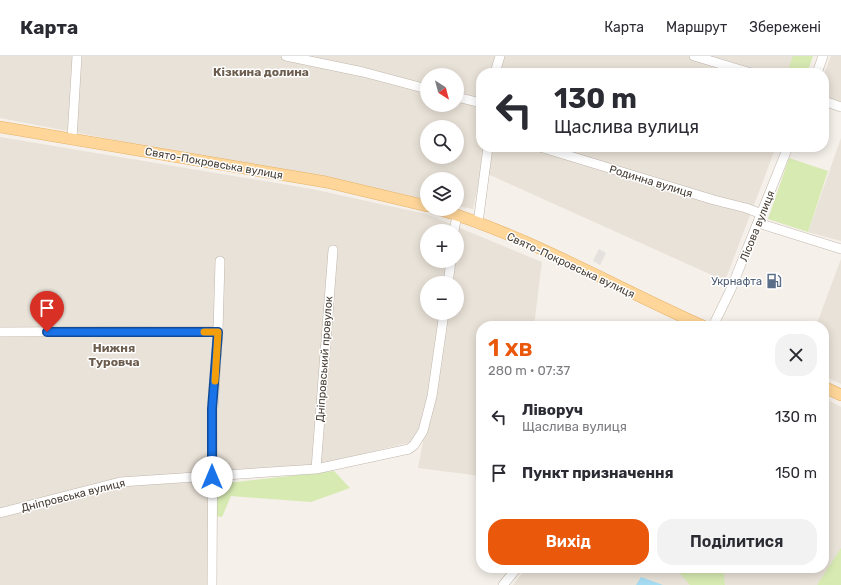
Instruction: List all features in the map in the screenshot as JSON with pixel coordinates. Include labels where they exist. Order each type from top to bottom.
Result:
[{"type":"main road","name":"Свято-Покровська вулиця","points":[[0,128],[326,182],[420,204]]},
{"type":"main road","name":"Свято-Покровська вулиця","points":[[457,216],[478,223],[542,250],[692,321]]},
{"type":"main road","points":[[829,389],[841,395]]},
{"type":"street","points":[[72,139],[77,56]]},
{"type":"street","points":[[286,56],[363,72],[420,87]]},
{"type":"street","points":[[496,68],[500,56]]},
{"type":"street","points":[[694,56],[734,68]]},
{"type":"street","points":[[819,68],[823,56]]},
{"type":"street","points":[[464,99],[476,102]]},
{"type":"street","points":[[829,103],[841,107]]},
{"type":"street","points":[[478,223],[487,152]]},
{"type":"street","name":"Родинна вулиця","points":[[556,152],[762,214]]},
{"type":"street","name":"Лісова вулиця","points":[[715,321],[731,289],[786,152]]},
{"type":"street","points":[[455,224],[457,216]]},
{"type":"street","points":[[758,223],[841,249]]},
{"type":"street","name":"Дніпровський провулок","points":[[316,469],[333,250]]},
{"type":"street","points":[[212,585],[212,409],[218,332],[220,261]]},
{"type":"street","name":"Дніпровська вулиця","points":[[0,513],[120,482],[316,469],[400,452],[414,445],[423,431],[432,396],[443,320]]},
{"type":"street","points":[[0,332],[218,332]]},
{"type":"street","points":[[503,585],[513,573]]},
{"type":"shaded area","points":[[0,56],[811,56],[807,68],[476,68],[476,152],[774,152],[725,281],[481,171],[473,209],[464,207],[464,172],[420,172],[420,199],[0,118]]},
{"type":"shaded area","points":[[831,56],[841,56],[841,102],[829,98],[829,68],[826,68]]},
{"type":"shaded area","points":[[0,137],[312,189],[420,213],[420,216],[431,216],[450,224],[420,224],[420,268],[464,268],[464,230],[542,262],[535,321],[476,321],[476,475],[418,468],[423,442],[411,442],[313,466],[209,474],[208,585],[0,585]]},
{"type":"shaded area","points":[[841,138],[841,241],[808,232]]},
{"type":"shaded area","points":[[599,249],[606,253],[600,265],[593,261]]},
{"type":"shaded area","points":[[841,259],[841,384],[829,378],[829,321],[818,321]]},
{"type":"shaded area","points":[[829,401],[841,407],[841,585],[513,585],[522,573],[829,573]]},
{"type":"green space","points":[[793,56],[813,56],[809,68],[789,68]]},
{"type":"green space","points":[[789,158],[828,171],[808,232],[768,219]]},
{"type":"green space","points":[[334,471],[350,488],[311,502],[231,496],[222,517],[215,516],[216,493],[227,492],[227,483]]},
{"type":"green space","points":[[841,548],[841,585],[817,585],[825,573],[829,573],[829,566]]},
{"type":"green space","points":[[679,573],[724,573],[725,585],[690,585]]},
{"type":"water","points":[[641,577],[663,585],[636,585]]},
{"type":"slow traffic","points":[[204,332],[218,332],[215,381]]},
{"type":"place","name":"Укрнафта","points":[[774,281]]},
{"type":"district","name":"Кізкина долина","points":[[261,72]]},
{"type":"district","name":"Нижня Туровча","points":[[114,355]]},
{"type":"route","points":[[47,332],[218,332],[212,409],[212,477]]}]
